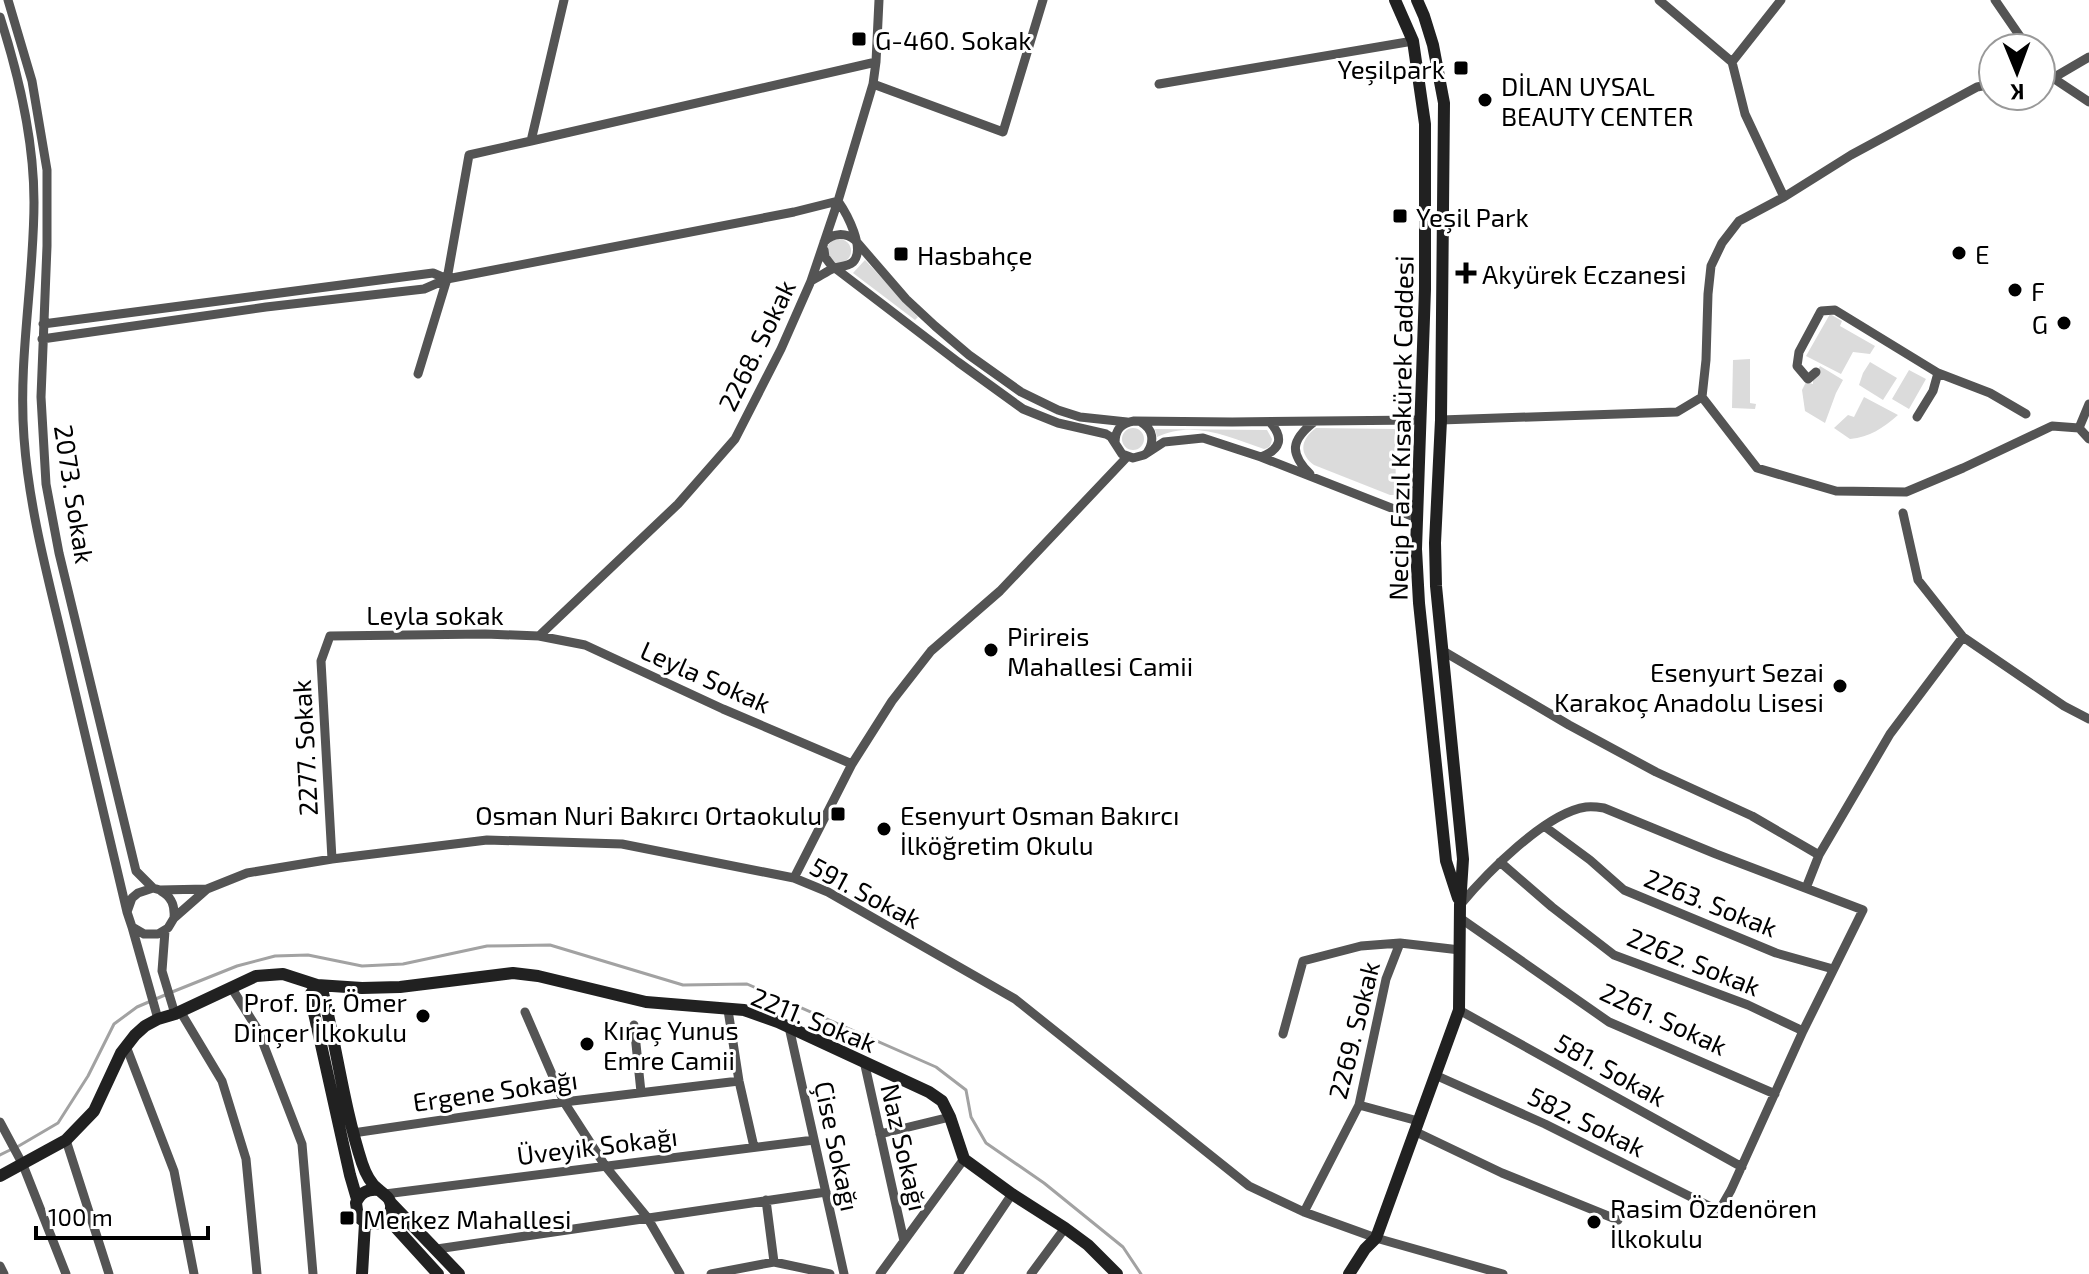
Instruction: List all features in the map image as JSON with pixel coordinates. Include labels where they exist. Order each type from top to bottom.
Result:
[{"type":"street","name":"2073. Sokak","points":[[8,0],[32,81],[47,170],[42,339],[42,440],[46,484],[136,871],[156,889]]},
{"type":"street","points":[[531,141],[564,0]]},
{"type":"street","name":"2268. Sokak","points":[[539,636],[678,504],[735,439],[781,349],[811,281],[838,201],[873,84],[879,0]]},
{"type":"street","points":[[873,84],[1003,132],[1043,0]]},
{"type":"street","points":[[1398,6],[1414,0]]},
{"type":"street","name":"Necip Fazıl Kısakürek Caddesi","points":[[1349,1274],[1376,1238],[1459,1010],[1463,859],[1436,586],[1435,543],[1441,420],[1444,103],[1433,45],[1424,16],[1414,0]]},
{"type":"street","points":[[1659,0],[1732,62],[1745,114],[1784,197]]},
{"type":"street","points":[[1732,62],[1781,0]]},
{"type":"street","points":[[1995,0],[2017,32]]},
{"type":"street","name":"Necip Fazıl Kısakürek Caddesi","points":[[1398,6],[1413,41],[1425,124],[1425,289],[1416,549],[1419,603],[1446,861],[1460,912]]},
{"type":"street","name":"2073. Sokak","points":[[0,17],[15,69],[33,181],[24,344],[24,435],[28,483],[127,912]]},
{"type":"street","points":[[1159,84],[1413,41]]},
{"type":"street","points":[[2057,76],[2089,57]]},
{"type":"street","points":[[418,374],[447,279],[469,155],[876,62]]},
{"type":"street","points":[[2057,81],[2089,102]]},
{"type":"street","points":[[1977,87],[1851,155],[1739,221],[1722,243],[1711,266],[1702,397],[1757,468],[1836,491],[1906,492],[2052,426],[2079,428],[2089,439]]},
{"type":"street","points":[[42,339],[266,307],[424,289],[447,279],[838,201],[846,212],[855,240],[855,259],[811,281]]},
{"type":"street","points":[[1417,518],[1261,457],[1203,438],[1164,442],[1133,458],[1122,454],[1106,434],[1058,423],[1023,409],[836,268],[825,257],[824,242],[839,234],[850,236],[906,299],[969,355],[1021,392],[1080,417],[1130,421],[1441,420],[1677,412],[1702,397]]},
{"type":"street","points":[[43,324],[433,273],[447,279]]},
{"type":"street","points":[[1816,372],[1808,379],[1802,372],[1797,366],[1799,352],[1821,311],[1835,310],[1938,373],[1990,393],[2026,414]]},
{"type":"street","points":[[1917,417],[1933,391],[1938,373]]},
{"type":"street","points":[[2079,428],[2089,404]]},
{"type":"street","points":[[1115,443],[1117,430],[1130,421],[1145,425],[1152,434],[1152,446],[1144,455]]},
{"type":"street","points":[[1261,457],[1273,452],[1278,445],[1277,431],[1270,422]]},
{"type":"street","points":[[1314,422],[1298,437],[1296,454],[1298,461],[1315,478]]},
{"type":"street","points":[[794,878],[852,764],[892,701],[931,651],[1000,591],[1127,457]]},
{"type":"street","points":[[1903,513],[1918,580],[1963,637],[2064,706],[2089,719]]},
{"type":"street","name":"Leyla sokak","points":[[330,636],[539,636]]},
{"type":"street","name":"2277. Sokak","points":[[330,636],[321,661],[332,859]]},
{"type":"street","name":"Leyla Sokak","points":[[539,636],[585,645],[852,764]]},
{"type":"street","points":[[1806,888],[1819,855],[1890,734],[1963,637]]},
{"type":"street","points":[[1443,651],[1593,738],[1656,772],[1752,816],[1819,855]]},
{"type":"street","points":[[1460,912],[1484,877],[1500,862],[1544,826],[1569,811],[1588,806],[1604,808],[1863,910],[1803,1031],[1742,1167]]},
{"type":"street","name":"2263. Sokak","points":[[1544,826],[1624,890],[1776,953],[1833,969]]},
{"type":"street","name":"591. Sokak","points":[[207,889],[247,873],[487,840],[622,844],[794,878],[828,892],[1015,999],[1249,1186],[1304,1212],[1376,1238],[1503,1274]]},
{"type":"street","name":"2262. Sokak","points":[[1500,862],[1614,955],[1748,1005],[1803,1031]]},
{"type":"street","points":[[156,889],[166,894],[173,905],[174,918]]},
{"type":"street","points":[[0,1176],[66,1140],[94,1111],[126,1046],[158,1017],[127,912],[132,898],[138,893],[156,889],[207,889]]},
{"type":"street","points":[[207,889],[174,918],[165,931],[162,971],[176,1011],[222,1081],[246,1159],[257,1274]]},
{"type":"street","name":"2261. Sokak","points":[[1460,912],[1609,1022],[1775,1094]]},
{"type":"street","points":[[132,927],[144,934],[165,931]]},
{"type":"street","points":[[1283,1034],[1303,961],[1361,946],[1400,943],[1460,950]]},
{"type":"street","name":"2269. Sokak","points":[[1304,1212],[1359,1105],[1386,979],[1400,943]]},
{"type":"street","name":"2211. Sokak","points":[[158,1017],[256,976],[283,974],[317,985],[362,988],[400,987],[513,973],[646,1002],[744,1010],[789,1027],[929,1092],[942,1101],[964,1159]]},
{"type":"street","points":[[357,1199],[366,1191],[385,1196],[391,1208],[387,1218],[379,1224],[369,1224],[356,1213],[357,1199],[310,995],[317,985],[326,1003],[353,1133],[365,1173],[459,1274]]},
{"type":"street","points":[[231,987],[258,1030],[302,1144],[313,1274]]},
{"type":"street","points":[[728,1010],[739,1081],[754,1147]]},
{"type":"street","name":"581. Sokak","points":[[1459,1010],[1742,1167]]},
{"type":"street","points":[[525,1012],[564,1102],[606,1167],[647,1217],[680,1274]]},
{"type":"street","points":[[634,1025],[641,1092]]},
{"type":"street","name":"Çise Sokağı","points":[[789,1027],[844,1274]]},
{"type":"street","points":[[126,1046],[174,1171],[194,1274]]},
{"type":"street","name":"Naz Sokağı","points":[[864,1061],[904,1241]]},
{"type":"street","name":"582. Sokak","points":[[1435,1075],[1545,1124],[1719,1211],[1742,1167]]},
{"type":"street","name":"Ergene Sokağı","points":[[353,1133],[564,1102],[739,1081]]},
{"type":"street","points":[[1359,1105],[1416,1126],[1502,1173],[1618,1220]]},
{"type":"street","points":[[880,1134],[950,1117]]},
{"type":"street","points":[[0,1122],[21,1162],[66,1274]]},
{"type":"street","points":[[66,1140],[109,1274]]},
{"type":"street","name":"Üveyik Sokağı","points":[[385,1196],[814,1140]]},
{"type":"street","points":[[880,1274],[964,1159],[1088,1245],[1111,1271]]},
{"type":"street","points":[[437,1249],[826,1192]]},
{"type":"street","points":[[958,1274],[1012,1194]]},
{"type":"street","points":[[766,1200],[774,1262]]},
{"type":"street","points":[[387,1218],[438,1274]]},
{"type":"street","points":[[362,1274],[365,1223]]},
{"type":"street","points":[[1031,1274],[1065,1228]]},
{"type":"street","points":[[711,1274],[759,1269],[774,1262],[825,1273]]},
{"type":"street","points":[[0,1266],[4,1274]]},
{"type":"shaded area","points":[[839,239],[847,243],[851,251],[847,259],[839,263],[831,259],[827,251],[831,243]]},
{"type":"shaded area","points":[[865,260],[918,317],[915,320],[853,273]]},
{"type":"shaded area","points":[[1830,314],[1842,321],[1840,326],[1875,346],[1870,354],[1853,352],[1841,374],[1806,356]]},
{"type":"shaded area","points":[[1750,359],[1750,403],[1756,404],[1755,409],[1732,408],[1733,360]]},
{"type":"shaded area","points":[[1870,362],[1897,378],[1883,400],[1859,385]]},
{"type":"shaded area","points":[[1820,366],[1843,380],[1825,423],[1805,411],[1802,390],[1806,382],[1813,384]]},
{"type":"shaded area","points":[[1909,370],[1926,379],[1909,409],[1892,399]]},
{"type":"shaded area","points":[[1864,397],[1898,415],[1876,431],[1850,439],[1834,428],[1848,415],[1854,417]]},
{"type":"shaded area","points":[[1133,428],[1144,439],[1133,450],[1122,439]]},
{"type":"shaded area","points":[[1316,428],[1395,429],[1396,495],[1314,465],[1305,456],[1303,446]]},
{"type":"shaded area","points":[[1155,429],[1267,430],[1272,439],[1270,446],[1264,449],[1224,435],[1197,430],[1170,432],[1157,437]]},
{"type":"waterway","points":[[172,992],[237,966],[275,956],[308,955],[362,966],[403,964],[487,946],[550,945],[683,985],[747,984],[936,1067],[966,1090],[971,1117],[986,1143],[1044,1183],[1123,1247],[1141,1274]]},
{"type":"waterway","points":[[17,1147],[58,1123],[88,1076],[114,1024],[137,1007],[165,995]]},
{"type":"waterway","points":[[0,1155],[10,1150]]},
{"type":"place","name":"G-460. Sokak","points":[[859,39]]},
{"type":"place","name":"Yeşilpark","points":[[1461,68]]},
{"type":"place","name":"DİLAN UYSAL BEAUTY CENTER","points":[[1485,100]]},
{"type":"place","name":"Yeşil Park","points":[[1400,216]]},
{"type":"place","name":"E","points":[[1959,253]]},
{"type":"place","name":"Hasbahçe","points":[[901,254]]},
{"type":"place","name":"Akyürek Eczanesi","points":[[1466,273]]},
{"type":"place","name":"F","points":[[2015,290]]},
{"type":"place","name":"G","points":[[2064,323]]},
{"type":"place","name":"Pirireis Mahallesi Camii","points":[[991,650]]},
{"type":"place","name":"Esenyurt Sezai Karakoç Anadolu Lisesi","points":[[1840,686]]},
{"type":"place","name":"Osman Nuri Bakırcı Ortaokulu","points":[[838,814]]},
{"type":"place","name":"Esenyurt Osman Bakırcı İlköğretim Okulu","points":[[884,829]]},
{"type":"place","name":"Prof. Dr. Ömer Dinçer İlkokulu","points":[[423,1016]]},
{"type":"place","name":"Kıraç Yunus Emre Camii","points":[[587,1044]]},
{"type":"place","name":"Merkez Mahallesi","points":[[347,1218]]},
{"type":"place","name":"Rasim Özdenören İlkokulu","points":[[1594,1222]]}]
